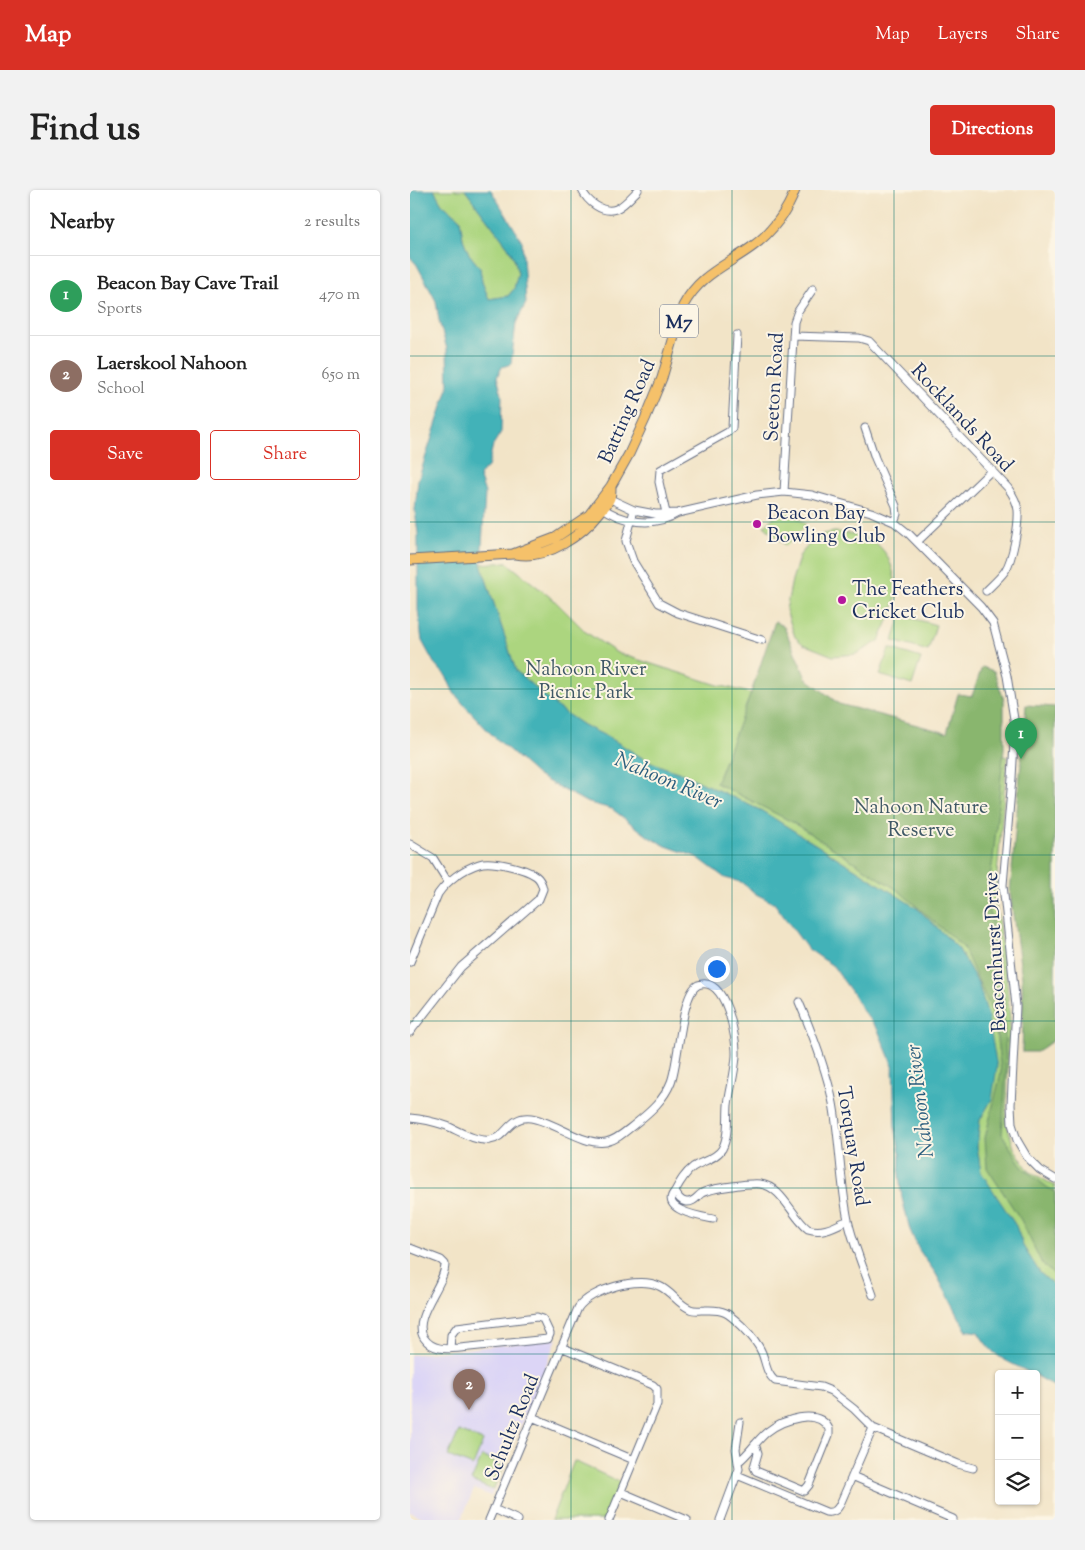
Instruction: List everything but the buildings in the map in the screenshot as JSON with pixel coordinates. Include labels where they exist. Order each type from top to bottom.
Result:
[{"type":"main road","name":"Batting Road","points":[[604,502],[629,454],[653,401],[662,378],[683,306],[687,299],[697,285],[710,274],[758,243],[786,208],[795,190]]},
{"type":"main road","points":[[410,560],[512,554],[555,538],[589,515],[604,502]]},
{"type":"street","points":[[582,190],[589,201],[607,210],[621,206],[638,190]]},
{"type":"street","name":"Seeton Road","points":[[784,492],[794,319],[813,289]]},
{"type":"street","points":[[666,513],[659,482],[660,470],[728,432],[733,426],[737,335]]},
{"type":"street","name":"Rocklands Road","points":[[793,336],[859,338],[869,341],[992,470],[1014,498],[1018,516],[1008,566],[986,591]]},
{"type":"street","points":[[865,428],[875,458],[896,506],[897,514],[894,522]]},
{"type":"street","points":[[917,542],[992,470]]},
{"type":"street","name":"Beaconhurst Drive","points":[[604,502],[648,513],[678,513],[757,495],[784,492],[812,495],[871,512],[894,522],[917,542],[980,607],[993,624],[1007,676],[1014,725],[1012,778],[1003,885],[1016,1006],[1011,1113],[1014,1133],[1027,1157],[1040,1170],[1055,1179]]},
{"type":"street","name":"Beaconhurst Drive","points":[[604,502],[631,521],[660,521],[678,513]]},
{"type":"street","points":[[634,510],[626,541],[632,560],[658,603],[678,613],[762,640]]},
{"type":"street","points":[[410,844],[433,858],[448,882]]},
{"type":"street","points":[[410,962],[438,894],[448,882],[476,865],[491,863],[534,875],[539,879],[544,889],[534,905],[461,967],[410,1032]]},
{"type":"street","points":[[410,1118],[440,1124],[484,1140],[492,1140],[513,1122],[525,1118],[540,1121],[594,1142],[605,1142],[613,1139],[648,1113],[666,1093],[675,1068],[688,1000],[699,985],[710,986],[717,989],[725,1002],[736,1048],[728,1103],[727,1133],[720,1151],[688,1171],[672,1194],[672,1198],[678,1208],[694,1215],[713,1219]]},
{"type":"street","name":"Torquay Road","points":[[799,1002],[821,1056],[833,1102],[848,1220],[873,1295]]},
{"type":"street","points":[[675,1191],[680,1199],[688,1202],[707,1191],[761,1184],[774,1190],[808,1229],[815,1231],[826,1230],[848,1220]]},
{"type":"street","points":[[410,1248],[444,1263],[444,1272],[423,1316],[421,1330],[423,1336],[432,1345],[438,1348],[450,1349],[549,1338],[550,1334],[546,1322],[542,1318],[537,1317],[457,1327],[451,1335],[450,1349]]},
{"type":"street","name":"Schultz Road","points":[[489,1520],[576,1311],[586,1300],[610,1289],[631,1283],[655,1284],[668,1291],[690,1309],[724,1311],[754,1339],[763,1354],[768,1373],[775,1381],[804,1384],[831,1391],[854,1408],[873,1428]]},
{"type":"street","points":[[562,1346],[653,1385],[657,1390],[656,1404],[609,1520]]},
{"type":"street","points":[[738,1462],[755,1444],[771,1429],[804,1417],[810,1416],[819,1420],[829,1429],[809,1485],[804,1491],[756,1471],[754,1464],[758,1453],[755,1444]]},
{"type":"street","points":[[532,1417],[634,1460]]},
{"type":"street","points":[[720,1520],[738,1475],[736,1442],[740,1422]]},
{"type":"street","points":[[738,1475],[826,1512],[833,1512],[839,1507],[873,1428],[958,1464],[974,1468]]},
{"type":"street","points":[[852,1476],[953,1519]]},
{"type":"street","points":[[621,1492],[687,1520]]},
{"type":"street","points":[[494,1510],[518,1520]]},
{"type":"shaded area","points":[[557,1339],[491,1496],[474,1489],[461,1520],[429,1520],[410,1512],[410,1355]]},
{"type":"green space","points":[[434,190],[465,190],[508,247],[514,258],[518,273],[514,289],[508,296],[489,299],[482,282],[480,268],[469,254],[463,239],[460,219],[442,204]]},
{"type":"green space","points":[[785,507],[806,525],[786,546],[764,526]]},
{"type":"green space","name":"The Feathers Cricket Club","points":[[834,532],[856,535],[880,547],[890,563],[896,582],[897,595],[879,641],[856,654],[833,656],[803,644],[795,637],[786,610],[792,580],[800,555],[812,541],[823,534]]},
{"type":"green space","name":"Nahoon Nature Reserve","points":[[506,562],[555,601],[587,633],[617,653],[718,685],[1007,757],[995,899],[1006,972],[1010,1021],[1006,1121],[1014,1148],[1029,1171],[1055,1186],[1055,1286],[1040,1273],[1023,1246],[1016,1226],[981,1173],[977,1146],[980,1120],[992,1099],[987,1012],[978,983],[958,948],[918,909],[762,811],[681,773],[644,759],[610,738],[583,725],[558,708],[516,671],[481,564]]},
{"type":"green space","points":[[901,615],[936,625],[928,651],[893,641]]},
{"type":"green space","name":"Nahoon Nature Reserve","points":[[775,621],[784,627],[806,678],[839,704],[947,733],[958,694],[972,696],[982,667],[994,671],[1004,700],[1004,748],[987,900],[994,931],[1004,998],[1006,1073],[1002,1134],[1023,1168],[1048,1188],[1055,1191],[1055,1276],[1042,1264],[1021,1220],[987,1168],[985,1138],[1001,1072],[994,1016],[963,947],[899,891],[792,822],[716,783],[751,693]]},
{"type":"green space","points":[[889,648],[921,658],[912,685],[880,675]]},
{"type":"green space","points":[[1026,705],[1055,707],[1055,1039],[1037,1052],[1022,1052],[1022,978],[1010,893]]},
{"type":"green space","points":[[459,1431],[483,1441],[473,1466],[448,1456]]},
{"type":"green space","points":[[482,1456],[504,1466],[493,1490],[471,1481]]},
{"type":"green space","points":[[574,1461],[622,1483],[605,1520],[551,1520]]},
{"type":"water","name":"Nahoon River","points":[[410,190],[434,190],[442,204],[460,219],[463,239],[469,254],[480,268],[482,282],[489,299],[508,296],[514,289],[518,273],[514,258],[508,247],[465,190],[491,190],[522,241],[526,303],[516,323],[511,364],[502,367],[497,377],[502,395],[501,432],[493,445],[488,467],[479,475],[485,493],[481,564],[516,671],[558,708],[583,725],[610,738],[644,759],[681,773],[762,811],[918,909],[958,948],[978,983],[987,1012],[997,1067],[992,1099],[980,1120],[977,1146],[981,1172],[1016,1226],[1023,1246],[1040,1273],[1055,1286],[1055,1387],[1040,1378],[1040,1370],[1024,1370],[1001,1358],[995,1354],[978,1332],[966,1330],[936,1274],[919,1250],[910,1230],[902,1198],[899,1175],[900,1154],[895,1127],[893,1066],[878,1030],[862,1010],[833,966],[807,948],[774,903],[756,894],[741,882],[725,878],[697,857],[666,846],[649,837],[612,809],[586,802],[538,776],[491,734],[465,706],[454,693],[446,676],[434,663],[422,641],[418,610],[418,533],[415,510],[418,480],[448,388],[447,349],[439,321],[436,301],[417,265],[410,257]]},
{"type":"place","name":"Beacon Bay Bowling Club","points":[[757,524]]},
{"type":"place","name":"The Feathers Cricket Club","points":[[842,600]]},
{"type":"place","name":"Beacon Bay Cave Trail","points":[[1021,759]]},
{"type":"place","name":"Laerskool Nahoon","points":[[469,1410]]},
{"type":"park label","name":"Nahoon River Picnic Park","points":[[586,680]]}]
